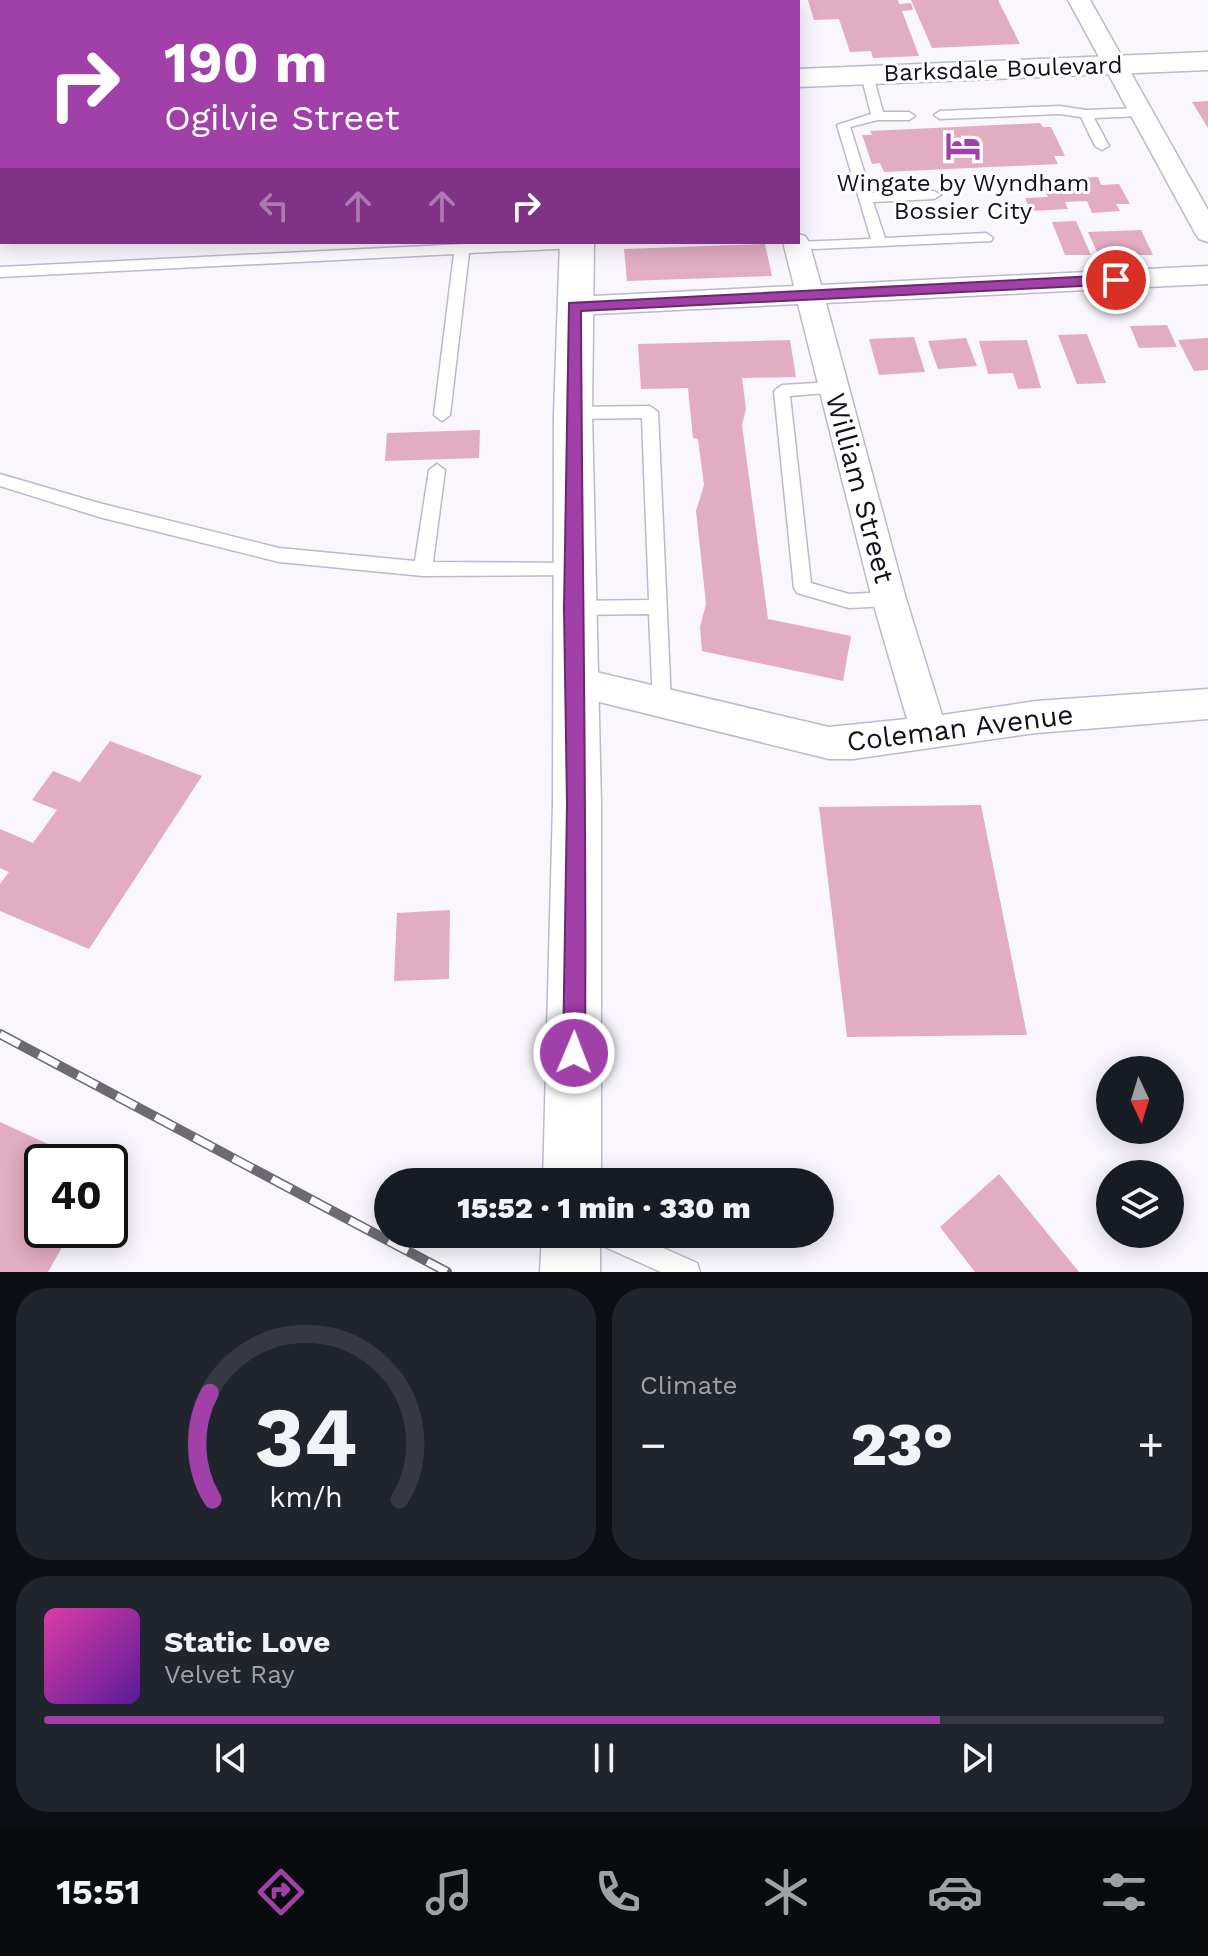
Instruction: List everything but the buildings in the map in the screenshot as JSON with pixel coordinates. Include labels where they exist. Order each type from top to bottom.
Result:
[{"type":"street","points":[[1079,0],[1208,233]]},
{"type":"street","name":"Barksdale Boulevard","points":[[800,78],[1208,61]]},
{"type":"street","points":[[572,1168],[577,804],[573,413],[577,244]]},
{"type":"street","name":"William Street","points":[[796,245],[889,599],[929,732]]},
{"type":"street","points":[[574,306],[1208,275]]},
{"type":"street","name":"Coleman Avenue","points":[[575,682],[829,743],[853,743],[1070,713],[1208,704]]},
{"type":"street","points":[[570,1272],[571,1248]]},
{"type":"lane","points":[[867,75],[878,116]]},
{"type":"lane","points":[[940,115],[1060,110],[1086,114],[1141,112]]},
{"type":"lane","points":[[1086,114],[1102,146]]},
{"type":"lane","points":[[879,243],[843,125],[878,116],[909,116]]},
{"type":"lane","points":[[865,198],[934,195]]},
{"type":"lane","points":[[796,245],[986,238]]},
{"type":"lane","points":[[0,272],[544,244]]},
{"type":"lane","points":[[442,415],[462,249]]},
{"type":"lane","points":[[833,388],[782,391],[803,588],[849,601],[889,599]]},
{"type":"lane","points":[[573,413],[650,412],[662,703]]},
{"type":"lane","points":[[423,569],[437,470]]},
{"type":"lane","points":[[0,480],[99,510],[279,555],[423,569],[573,589],[658,607]]},
{"type":"lane","points":[[636,1248],[688,1272]]},
{"type":"railway","points":[[0,1034],[447,1272]]},
{"type":"place","name":"Wingate by Wyndham Bossier City","points":[[963,146]]},
{"type":"route","points":[[574,1053],[577,804],[573,608],[574,306],[1116,280]]}]
